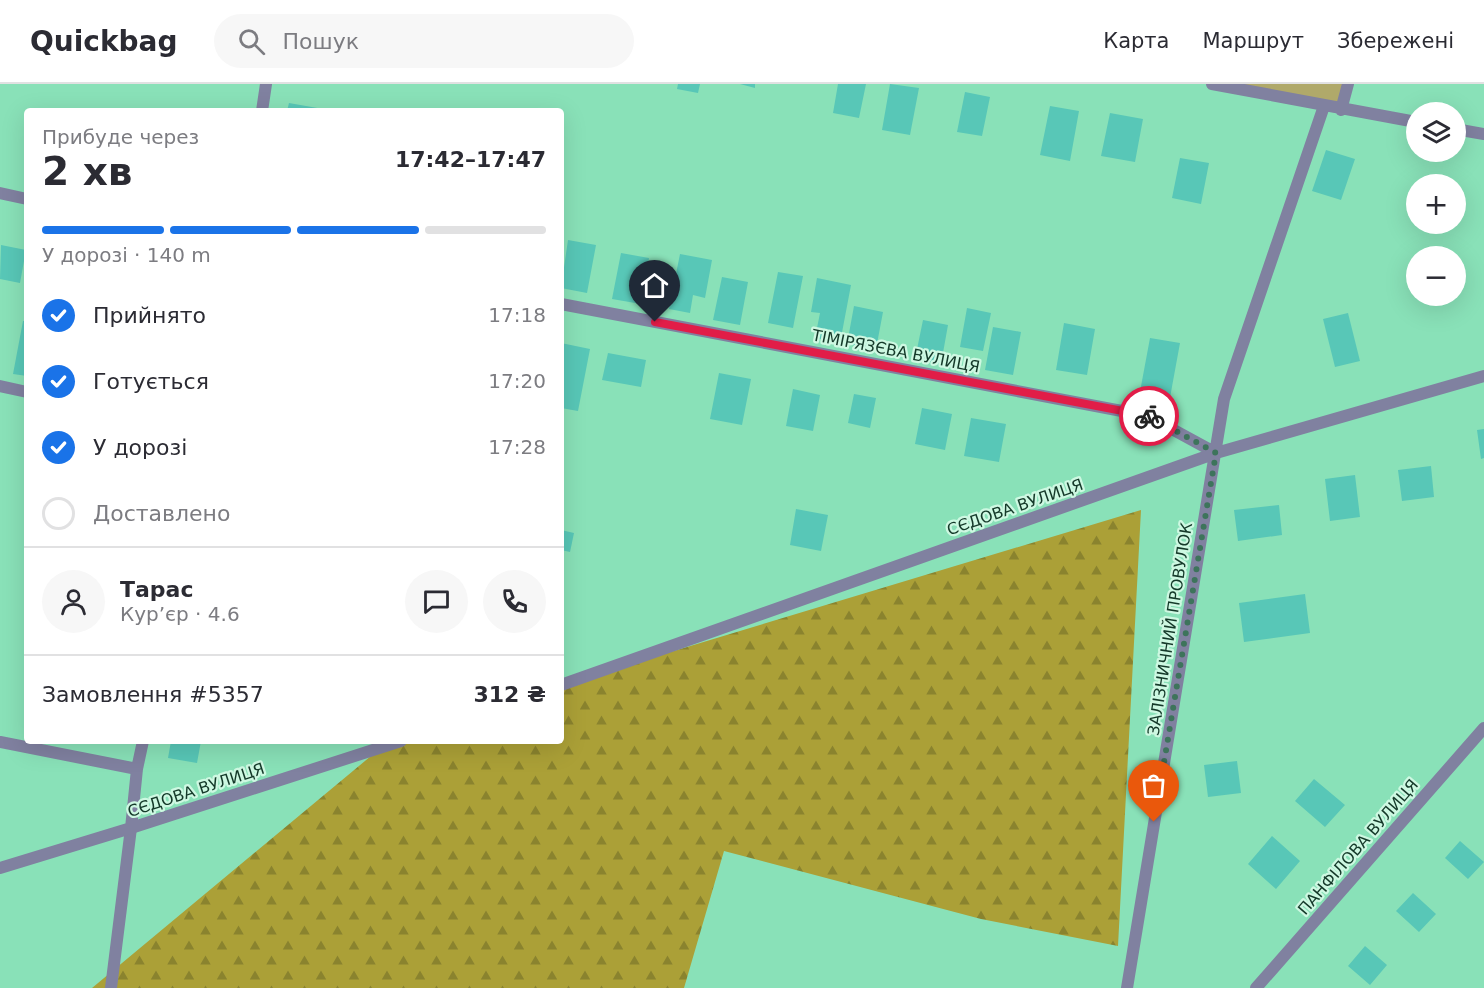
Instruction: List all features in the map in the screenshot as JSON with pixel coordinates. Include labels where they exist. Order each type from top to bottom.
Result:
[{"type":"street","points":[[262,108],[266,84]]},
{"type":"street","points":[[1212,84],[1406,121]]},
{"type":"street","points":[[1341,110],[1348,84]]},
{"type":"street","name":"ЗАЛІЗНИЧНИЙ ПРОВУЛОК","points":[[1127,988],[1224,399],[1324,106]]},
{"type":"street","points":[[1466,131],[1484,134]]},
{"type":"street","points":[[0,193],[24,198]]},
{"type":"street","name":"ТІМІРЯЗЄВА ВУЛИЦЯ","points":[[564,305],[1148,416],[1216,453]]},
{"type":"street","name":"СЄДОВА ВУЛИЦЯ","points":[[564,684],[1216,453],[1484,375]]},
{"type":"street","points":[[0,386],[24,391]]},
{"type":"street","name":"ПАНФІЛОВА ВУЛИЦЯ","points":[[1257,988],[1484,728]]},
{"type":"street","points":[[0,742],[137,769]]},
{"type":"street","points":[[111,988],[137,769],[142,744]]},
{"type":"street","name":"СЄДОВА ВУЛИЦЯ","points":[[0,868],[392,744]]},
{"type":"shaded area","points":[[1212,84],[1348,84],[1341,110]]},
{"type":"green space","points":[[1141,510],[1118,946],[981,919],[724,851],[684,988],[92,988],[385,744],[564,744],[564,684]]},
{"type":"building","points":[[678,84],[700,84],[698,93],[677,89]]},
{"type":"building","points":[[740,84],[755,84],[755,88]]},
{"type":"building","points":[[838,84],[866,84],[859,118],[833,113]]},
{"type":"building","points":[[890,84],[919,88],[910,135],[882,130]]},
{"type":"building","points":[[965,92],[990,97],[982,136],[957,132]]},
{"type":"building","points":[[289,103],[317,108],[288,108]]},
{"type":"building","points":[[1050,106],[1079,111],[1070,161],[1040,155]]},
{"type":"building","points":[[1110,113],[1143,119],[1135,162],[1101,156]]},
{"type":"building","points":[[1326,150],[1355,159],[1341,200],[1312,191]]},
{"type":"building","points":[[1180,158],[1209,163],[1201,204],[1172,198]]},
{"type":"building","points":[[568,240],[596,245],[587,293],[564,289]]},
{"type":"building","points":[[1,245],[24,250],[20,283],[0,279]]},
{"type":"building","points":[[621,253],[649,258],[641,304],[612,299]]},
{"type":"building","points":[[680,254],[712,260],[705,298],[693,295],[690,313],[669,309]]},
{"type":"building","points":[[778,272],[803,276],[793,328],[768,323]]},
{"type":"building","points":[[722,277],[748,282],[740,325],[713,320]]},
{"type":"building","points":[[817,278],[851,285],[840,343],[815,338],[820,313],[811,312]]},
{"type":"building","points":[[854,306],[883,312],[876,349],[847,344]]},
{"type":"building","points":[[967,308],[991,313],[983,351],[960,347]]},
{"type":"building","points":[[1348,313],[1360,361],[1335,367],[1323,319]]},
{"type":"building","points":[[923,320],[948,325],[941,364],[915,359]]},
{"type":"building","points":[[23,321],[24,321],[24,376],[13,374]]},
{"type":"building","points":[[1064,323],[1095,329],[1087,375],[1056,370]]},
{"type":"building","points":[[993,327],[1021,332],[1013,375],[985,370]]},
{"type":"building","points":[[1150,338],[1180,343],[1169,403],[1139,397]]},
{"type":"building","points":[[564,344],[590,349],[578,411],[564,409]]},
{"type":"building","points":[[608,353],[646,360],[641,387],[602,380]]},
{"type":"building","points":[[719,373],[751,379],[742,425],[710,419]]},
{"type":"building","points":[[793,389],[820,395],[813,431],[786,426]]},
{"type":"building","points":[[854,394],[876,398],[870,428],[848,423]]},
{"type":"building","points":[[922,408],[952,414],[945,450],[915,444]]},
{"type":"building","points":[[971,418],[1006,424],[999,462],[964,456]]},
{"type":"building","points":[[1484,429],[1484,458],[1481,459],[1477,430]]},
{"type":"building","points":[[1431,466],[1434,497],[1402,501],[1398,470]]},
{"type":"building","points":[[1355,475],[1360,517],[1330,521],[1325,479]]},
{"type":"building","points":[[1279,505],[1282,535],[1238,541],[1234,510]]},
{"type":"building","points":[[796,509],[828,515],[821,551],[790,545]]},
{"type":"building","points":[[564,531],[574,533],[570,552],[564,551]]},
{"type":"building","points":[[1305,594],[1310,633],[1244,642],[1239,603]]},
{"type":"building","points":[[170,744],[200,744],[197,763],[168,758]]},
{"type":"building","points":[[1237,761],[1241,793],[1208,797],[1204,765]]},
{"type":"building","points":[[1314,779],[1345,805],[1325,827],[1295,801]]},
{"type":"building","points":[[1272,836],[1300,861],[1276,889],[1248,864]]},
{"type":"building","points":[[1460,841],[1484,862],[1468,879],[1445,858]]},
{"type":"building","points":[[1413,893],[1436,914],[1419,932],[1396,911]]},
{"type":"building","points":[[1365,946],[1387,965],[1370,985],[1348,966]]},
{"type":"way so far","points":[[1149,416],[1216,453],[1154,822]]},
{"type":"route","points":[[655,322],[1149,416]]}]
